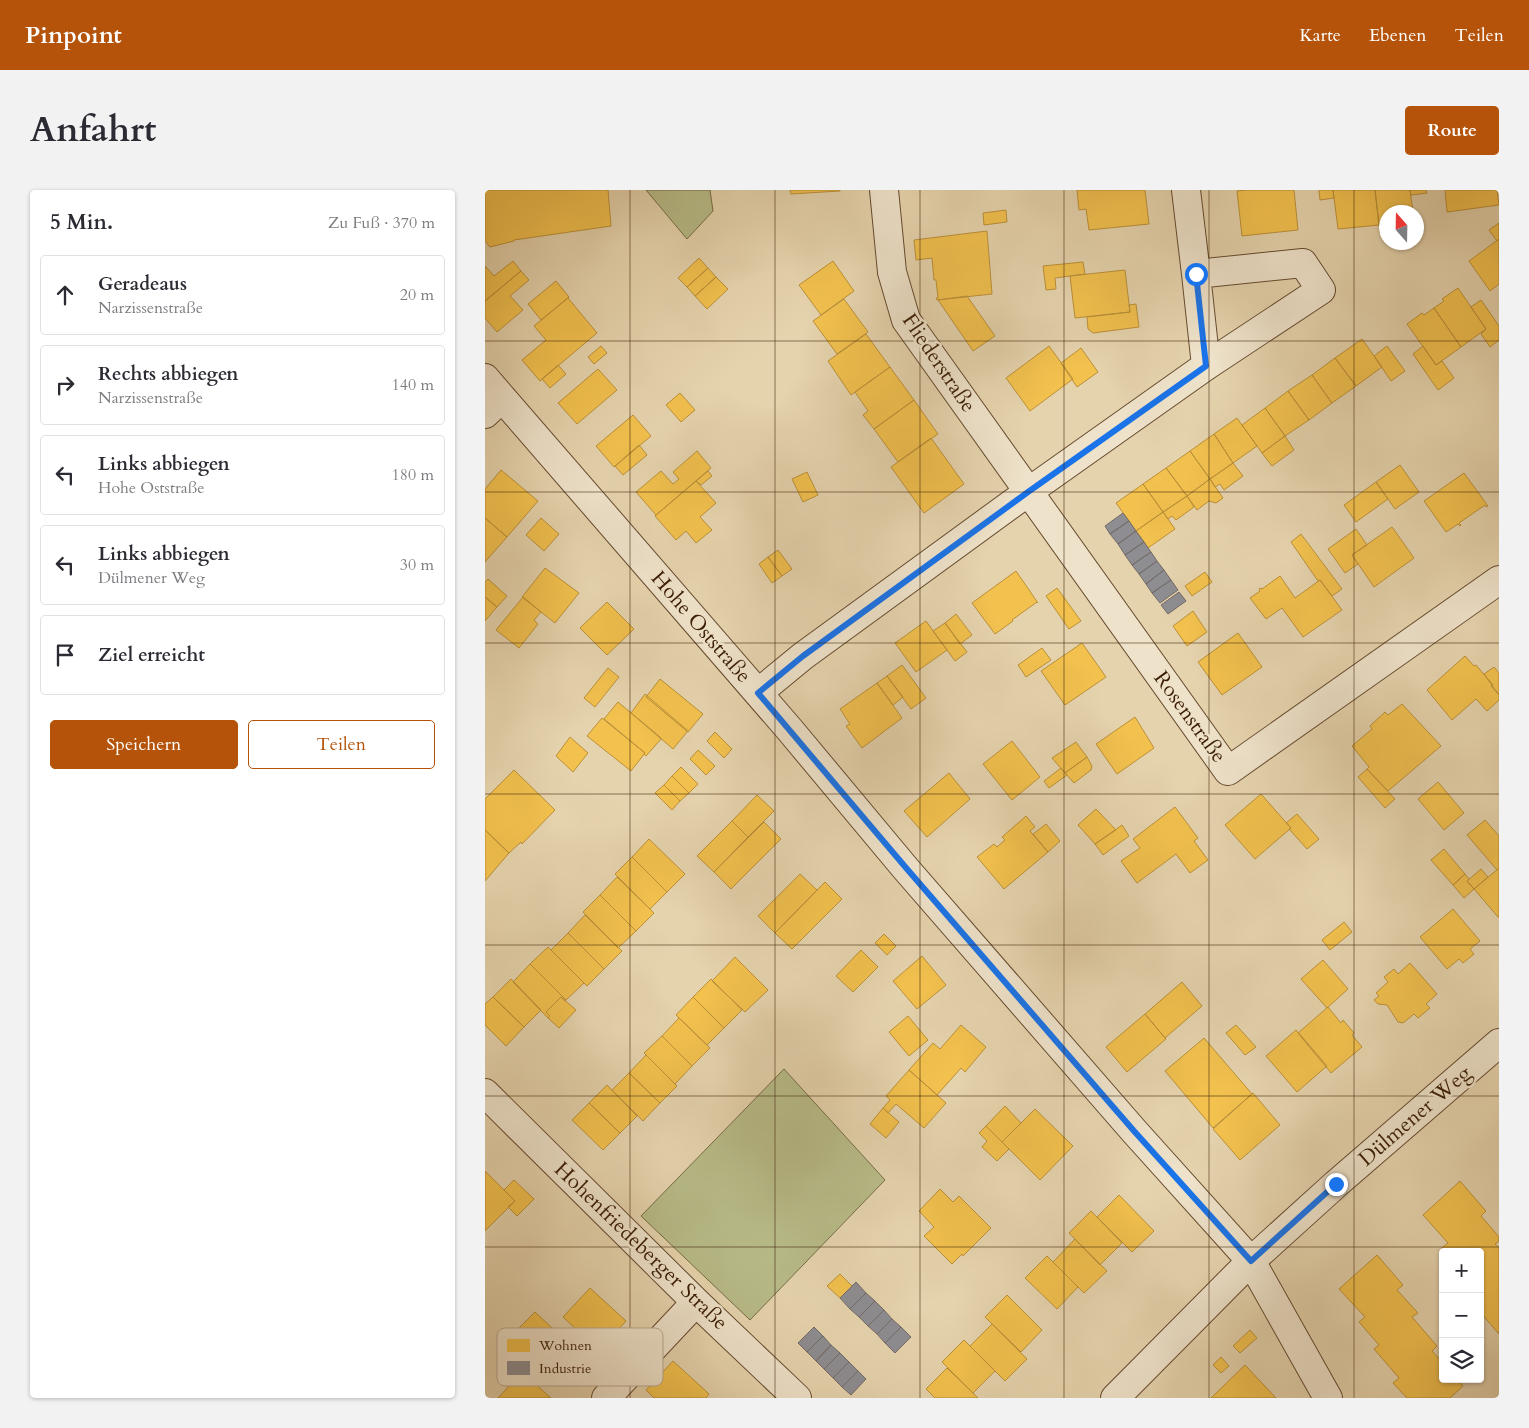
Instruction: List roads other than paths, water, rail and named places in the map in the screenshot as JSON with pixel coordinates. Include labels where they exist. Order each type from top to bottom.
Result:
[{"type":"street","name":"Fliederstraße","points":[[883,190],[892,272],[906,320],[1028,492]]},
{"type":"street","points":[[1187,190],[1206,366]]},
{"type":"street","points":[[758,693],[803,656],[1028,492],[1206,366],[1321,290],[1303,263],[1196,274]]},
{"type":"street","name":"Hohe Oststraße","points":[[491,397],[758,693],[913,877],[1134,1131],[1251,1261],[1328,1398]]},
{"type":"street","name":"Rosenstraße","points":[[1028,492],[1229,772],[1499,580]]},
{"type":"street","name":"Dülmener Weg","points":[[1115,1398],[1251,1261],[1336,1184],[1499,1043]]},
{"type":"street","name":"Hohenfriedeberger Straße","points":[[485,1093],[696,1302],[797,1398]]},
{"type":"street","points":[[663,1337],[696,1302]]},
{"type":"street","points":[[606,1398],[617,1386]]}]
